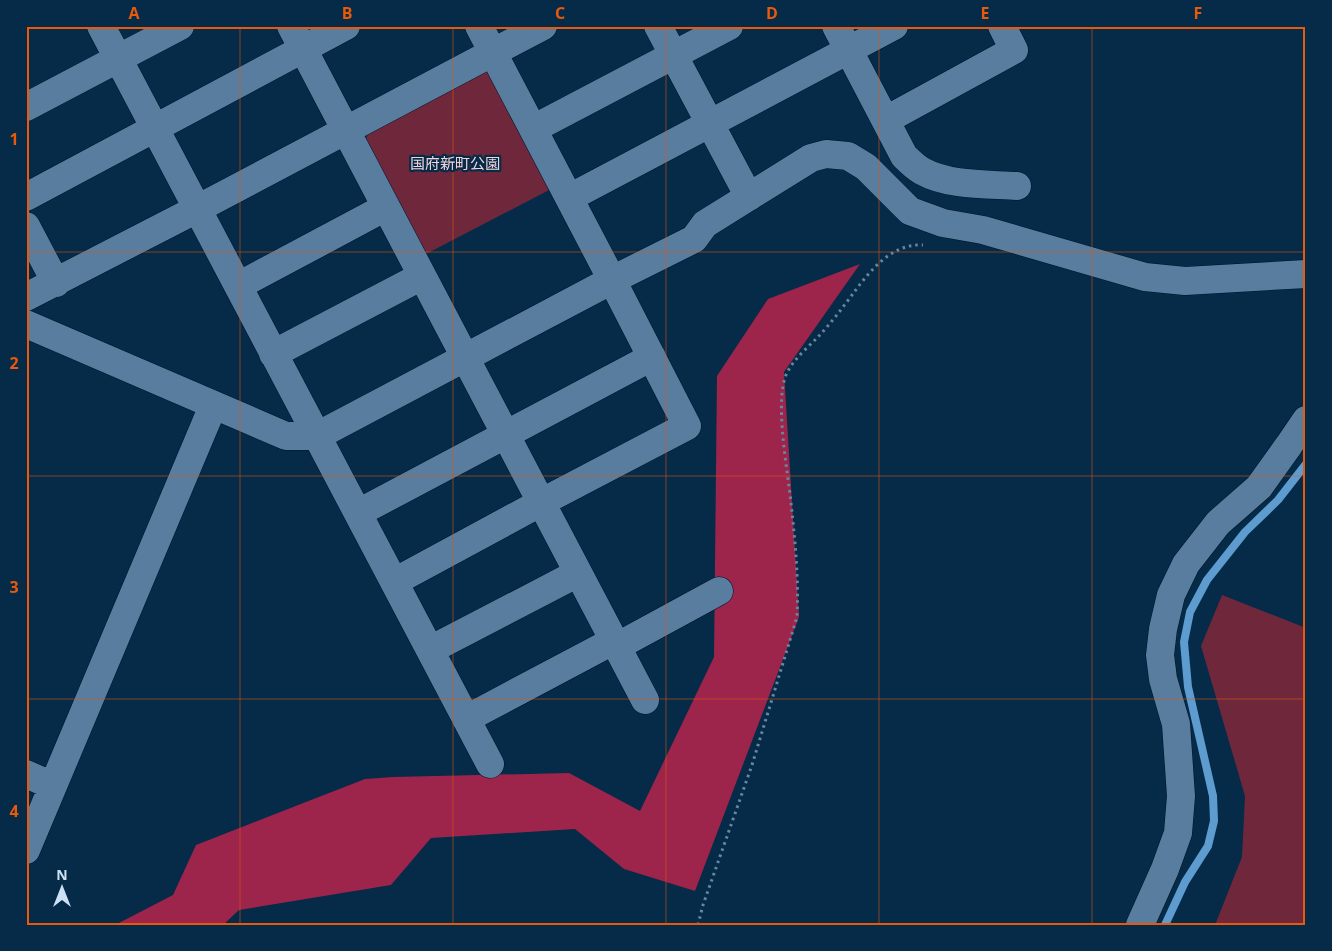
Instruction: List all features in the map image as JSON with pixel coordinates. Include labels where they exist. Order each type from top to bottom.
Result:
[{"type":"street","points":[[101,26],[490,764]]},
{"type":"street","points":[[26,107],[180,26]]},
{"type":"street","points":[[26,197],[155,129],[297,38],[346,26]]},
{"type":"street","points":[[394,582],[687,426],[479,26]]},
{"type":"street","points":[[26,297],[346,131],[543,26]]},
{"type":"street","points":[[658,26],[749,197]]},
{"type":"street","points":[[533,129],[728,26]]},
{"type":"street","points":[[836,26],[904,156],[920,170],[935,177],[967,183],[1017,186]]},
{"type":"street","points":[[569,198],[894,26]]},
{"type":"street","points":[[886,120],[1014,50],[1002,26]]},
{"type":"street","points":[[297,38],[645,700]]},
{"type":"street","points":[[26,324],[286,436],[317,436],[612,280],[694,239],[705,224],[811,158],[826,154],[848,156],[866,167],[910,210],[943,223],[983,230],[1145,277],[1185,282],[1306,274]]},
{"type":"street","points":[[238,286],[386,207]]},
{"type":"street","points":[[26,226],[56,283]]},
{"type":"street","points":[[273,354],[422,276]]},
{"type":"street","points":[[358,514],[652,357]]},
{"type":"street","points":[[26,850],[213,406]]},
{"type":"street","points":[[1140,925],[1166,868],[1178,833],[1181,796],[1176,724],[1163,678],[1160,655],[1163,629],[1171,595],[1186,564],[1218,523],[1259,487],[1306,420]]},
{"type":"street","points":[[430,650],[578,573]]},
{"type":"street","points":[[466,718],[719,591]]},
{"type":"street","points":[[26,774],[53,786]]},
{"type":"path","points":[[698,925],[703,905],[752,765],[797,617],[798,592],[791,502],[782,425],[782,392],[785,377],[792,365],[831,323],[865,277],[879,263],[900,249],[927,245]]},
{"type":"green space","name":"国府新町公園","points":[[487,70],[553,188],[426,254],[365,143],[368,132]]},
{"type":"green space","points":[[1222,595],[1306,628],[1306,925],[1215,925],[1242,857],[1245,796],[1201,646]]},
{"type":"shaded area","points":[[860,264],[784,372],[799,617],[695,891],[624,869],[575,829],[431,838],[391,885],[239,910],[223,925],[115,925],[173,895],[196,845],[365,779],[569,773],[640,811],[714,657],[717,376],[768,299]]},
{"type":"waterway","points":[[1165,925],[1185,882],[1208,846],[1214,821],[1213,796],[1188,687],[1184,642],[1190,612],[1207,580],[1245,532],[1278,500],[1306,464]]}]
